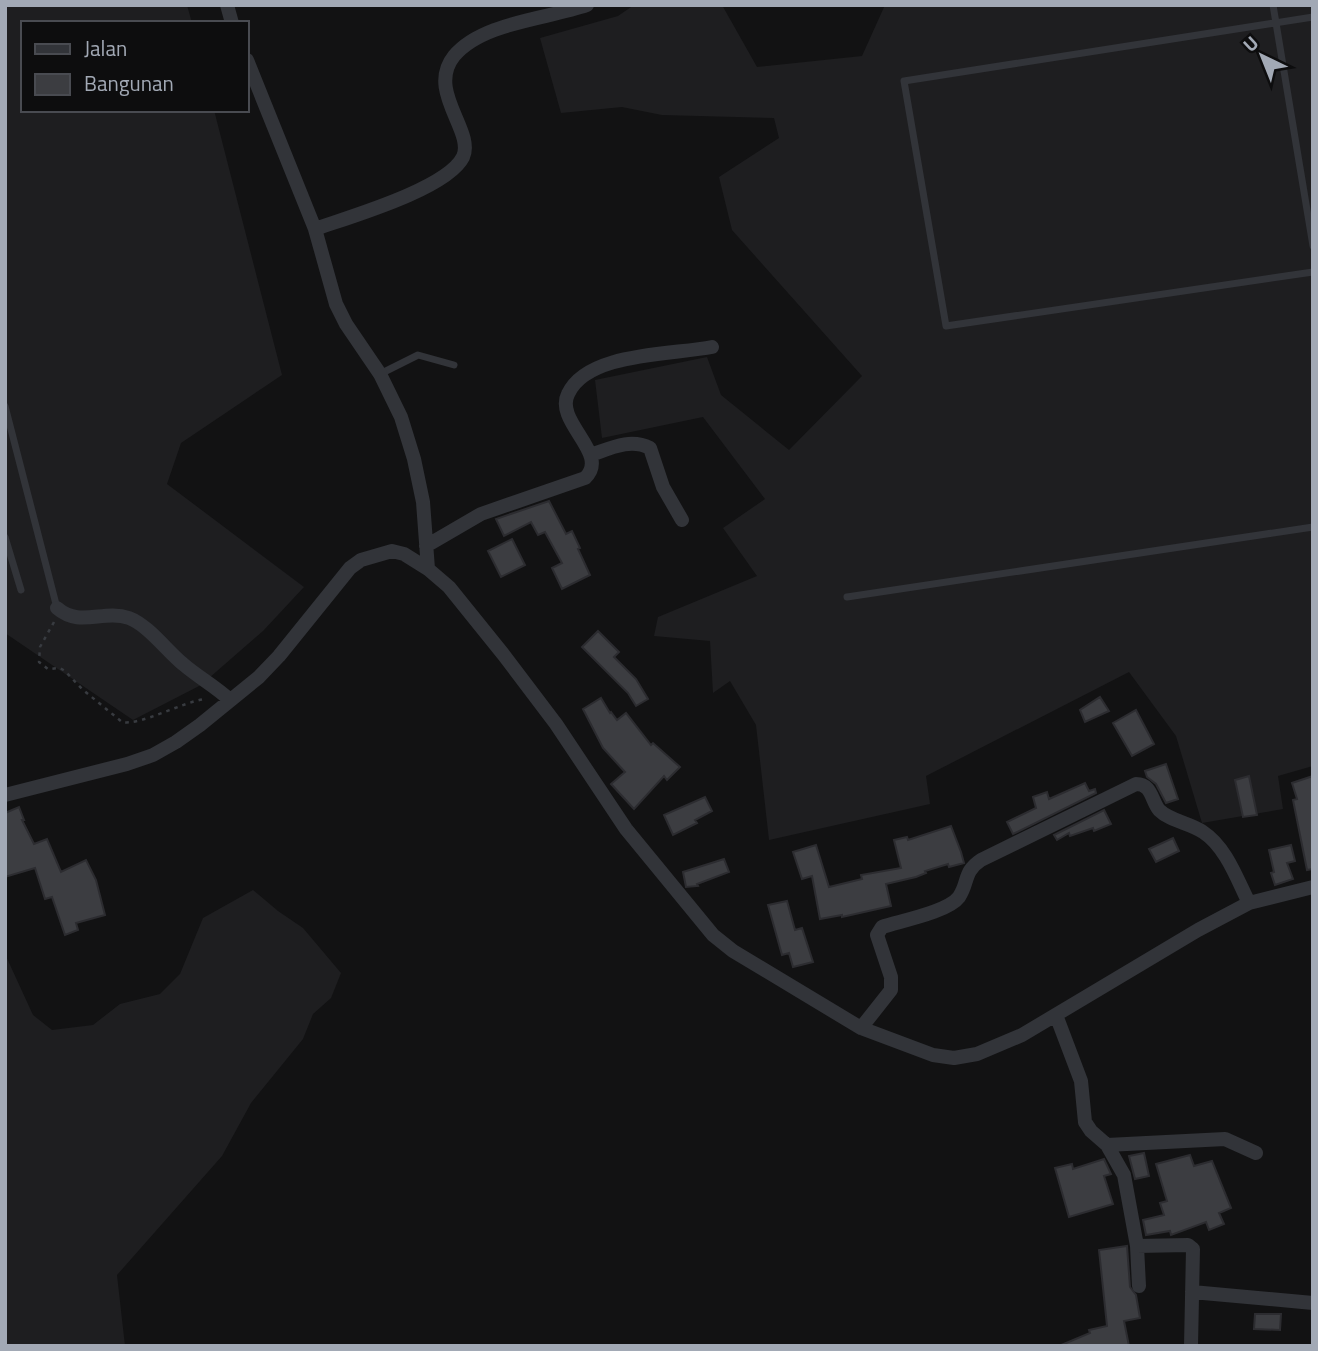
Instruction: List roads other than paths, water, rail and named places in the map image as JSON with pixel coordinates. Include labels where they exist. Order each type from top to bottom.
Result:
[{"type":"street","points":[[315,229],[417,191],[449,171],[462,159],[465,151],[463,139],[444,83],[444,73],[459,51],[492,31],[587,5]]},
{"type":"street","points":[[248,62],[315,229],[337,304],[346,324],[380,374],[401,417],[423,502],[428,569]]},
{"type":"street","points":[[426,547],[481,514],[585,478],[592,469],[591,455],[569,418],[566,402],[568,394],[584,374],[602,365],[712,347]]},
{"type":"street","points":[[591,455],[624,444],[640,443],[650,448],[663,487],[682,520]]},
{"type":"street","points":[[5,795],[153,755],[200,725],[259,677],[349,568],[361,560],[392,551],[404,554],[428,569],[449,587],[556,724],[626,829],[713,935],[733,951],[861,1028],[933,1055],[954,1058],[977,1054],[1022,1035],[1198,930],[1250,903],[1313,887]]},
{"type":"street","points":[[57,608],[65,616],[75,619],[102,616],[132,619],[184,665],[215,686],[227,703]]},
{"type":"street","points":[[861,1028],[891,990],[891,977],[877,935],[882,926],[948,906],[961,894],[970,867],[1136,784],[1143,784],[1148,788],[1157,808],[1164,814],[1201,830],[1218,845],[1250,903]]},
{"type":"street","points":[[1056,1015],[1081,1081],[1085,1122],[1107,1145],[1124,1175],[1137,1246],[1139,1286]]},
{"type":"street","points":[[1107,1145],[1225,1139],[1256,1153]]},
{"type":"street","points":[[1137,1246],[1188,1245],[1193,1249],[1191,1346]]},
{"type":"street","points":[[1192,1292],[1313,1303]]},
{"type":"lane","points":[[1273,5],[1313,246]]},
{"type":"lane","points":[[1313,16],[904,81],[946,327],[1313,272]]},
{"type":"lane","points":[[380,374],[418,355],[454,365]]},
{"type":"lane","points":[[5,406],[57,608]]},
{"type":"lane","points":[[5,457],[16,454]]},
{"type":"lane","points":[[847,597],[1313,527]]},
{"type":"lane","points":[[5,537],[21,590]]}]
